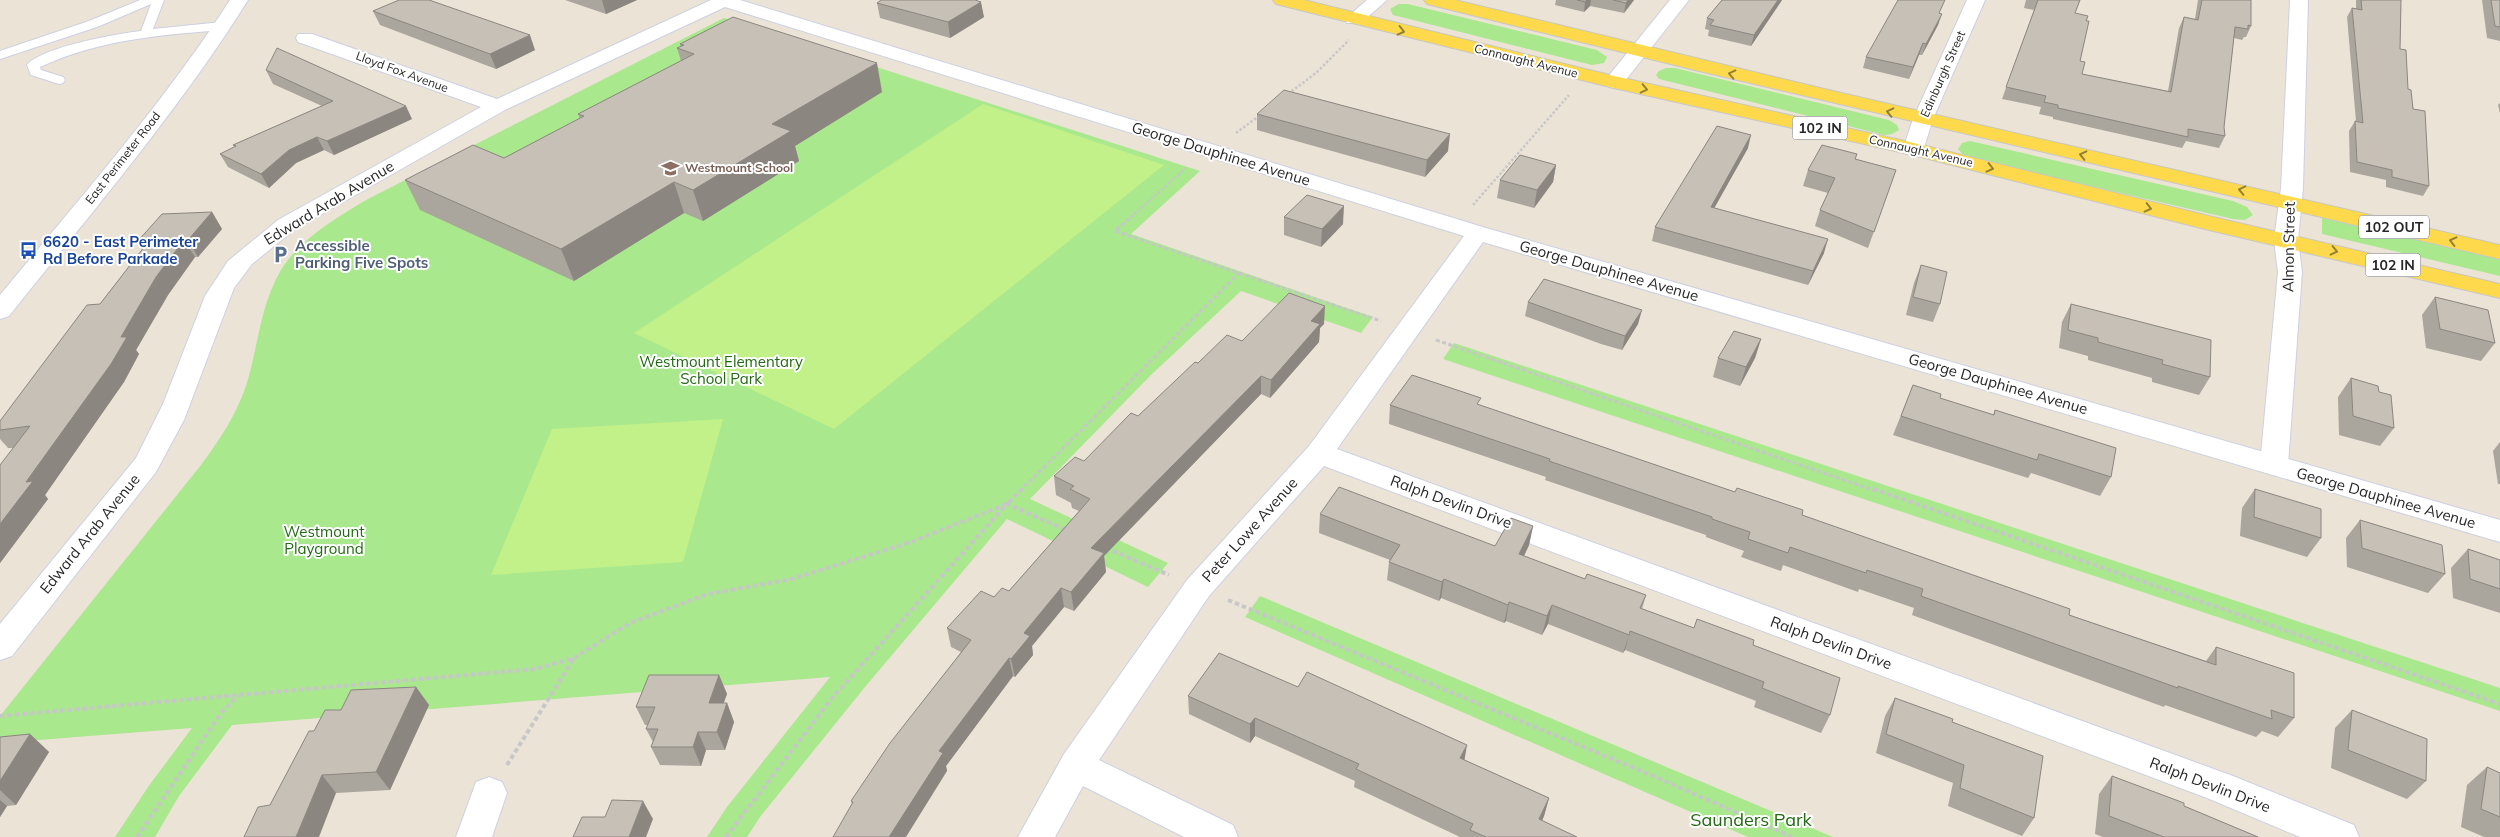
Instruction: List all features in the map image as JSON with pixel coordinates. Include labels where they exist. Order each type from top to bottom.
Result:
[{"type":"main road","name":"Connaught Avenue","points":[[1282,0],[1353,28],[1586,75],[1914,149],[2210,223],[2500,291]]},
{"type":"main road","name":"102 OUT","points":[[1433,0],[1638,52],[1923,120],[2289,201],[2500,252]]},
{"type":"street","name":"East Perimeter Road","points":[[0,311],[148,127],[239,0]]},
{"type":"street","points":[[1353,28],[1378,0]]},
{"type":"street","points":[[1614,82],[1680,0]]},
{"type":"street","name":"Edinburgh Street","points":[[1914,149],[1923,120],[1976,0]]},
{"type":"street","name":"Almon Street","points":[[2274,465],[2290,272],[2286,240],[2299,0]]},
{"type":"street","name":"Edward Arab Avenue","points":[[0,647],[146,465],[176,408],[218,295],[230,273],[253,249],[286,226],[498,106],[723,1]]},
{"type":"street","name":"George Dauphinee Avenue","points":[[723,1],[1466,230],[2500,531]]},
{"type":"street","name":"Lloyd Fox Avenue","points":[[305,38],[498,106]]},
{"type":"street","name":"Peter Lowe Avenue","points":[[1036,837],[1076,765],[1198,588],[1319,453],[1407,330],[1466,230]]},
{"type":"street","name":"Ralph Devlin Drive","points":[[1319,453],[2211,784],[2341,837]]},
{"type":"street","points":[[1076,765],[1220,837]]},
{"type":"street","points":[[474,837],[489,793]]},
{"type":"lane","points":[[0,55],[93,24],[150,0]]},
{"type":"lane","points":[[146,33],[158,0]]},
{"type":"lane","points":[[59,80],[34,72],[32,65],[53,54],[84,45],[146,33],[222,26]]},
{"type":"path","points":[[1285,97],[1316,74],[1353,28]]},
{"type":"path","points":[[1466,230],[1586,75]]},
{"type":"path","points":[[1261,115],[1230,138],[1208,149],[1115,231],[2500,704]]},
{"type":"path","points":[[726,837],[832,698],[1007,504],[1239,274]]},
{"type":"path","points":[[0,716],[535,669],[574,658],[630,623],[708,594],[792,579],[911,542],[1007,504],[1070,532]]},
{"type":"path","points":[[1098,544],[1198,588],[1651,775],[1792,837]]},
{"type":"path","points":[[489,793],[574,658]]},
{"type":"path","points":[[137,837],[221,713],[238,696]]},
{"type":"green space","points":[[1399,4],[1408,4],[1597,50],[1607,57],[1604,63],[1592,65],[1393,15],[1390,9]]},
{"type":"green space","name":"Westmount Elementary School Park","points":[[724,18],[1200,171],[1131,234],[1373,317],[1361,333],[1241,291],[1151,375],[1030,499],[1168,563],[1148,587],[1007,519],[865,687],[760,817],[747,837],[707,837],[727,807],[830,677],[232,725],[179,796],[155,837],[115,837],[148,787],[192,728],[0,743],[0,716],[214,447],[237,407],[246,386],[264,312],[274,283],[281,270],[298,248],[332,221],[368,199]]},
{"type":"green space","points":[[1666,68],[1675,68],[1889,120],[1897,125],[1899,130],[1892,134],[1884,135],[1659,79],[1656,75],[1659,71]]},
{"type":"green space","points":[[983,104],[1164,165],[834,429],[634,333]]},
{"type":"green space","points":[[1970,141],[2233,201],[2247,207],[2253,215],[2245,220],[2233,219],[1965,157],[1958,149],[1962,143]]},
{"type":"green space","points":[[2322,218],[2500,258],[2500,276],[2322,234]]},
{"type":"green space","points":[[1454,343],[2500,688],[2500,711],[1443,359]]},
{"type":"green space","points":[[723,419],[683,562],[491,575],[552,429]]},
{"type":"green space","name":"Saunders Park","points":[[1260,596],[1833,837],[1748,837],[1245,617]]},
{"type":"building","points":[[399,0],[429,0],[530,35],[490,54],[373,11]]},
{"type":"building","points":[[881,0],[975,0],[981,2],[948,22],[877,3]]},
{"type":"building","points":[[1613,0],[1628,0],[1626,3]]},
{"type":"building","points":[[1722,0],[1778,0],[1754,35],[1710,25],[1714,20],[1707,18]]},
{"type":"building","points":[[1898,0],[1945,0],[1939,13],[1942,14],[1926,44],[1923,43],[1913,67],[1866,57]]},
{"type":"building","points":[[2038,0],[2080,0],[2075,13],[2088,16],[2086,21],[2089,21],[2080,61],[2085,62],[2082,74],[2171,92],[2184,17],[2198,20],[2202,0],[2251,0],[2251,26],[2248,25],[2248,29],[2235,27],[2224,127],[2225,136],[2188,129],[2188,137],[2058,108],[2058,105],[2044,102],[2046,96],[2006,87]]},
{"type":"building","points":[[2361,0],[2401,0],[2400,49],[2406,50],[2408,89],[2411,90],[2413,109],[2425,111],[2429,186],[2392,177],[2392,170],[2357,162],[2355,121],[2363,123],[2352,8],[2362,10]]},
{"type":"building","points":[[2491,0],[2500,0],[2500,27],[2495,26]]},
{"type":"building","points":[[733,17],[877,63],[772,124],[791,131],[693,190],[674,182],[561,249],[405,180],[473,145],[504,158],[584,116],[578,114],[694,54],[677,48],[684,45],[680,44]]},
{"type":"building","points":[[277,48],[406,106],[327,141],[317,137],[289,150],[261,174],[220,154],[236,146],[233,145],[333,101],[266,70]]},
{"type":"building","points":[[1284,90],[1450,134],[1427,160],[1257,114]]},
{"type":"building","points":[[1717,126],[1751,135],[1711,207],[1828,239],[1813,271],[1655,227]]},
{"type":"building","points":[[1822,145],[1857,154],[1855,159],[1896,170],[1874,232],[1820,210],[1835,178],[1808,170]]},
{"type":"building","points":[[1520,155],[1556,165],[1537,190],[1500,180]]},
{"type":"building","points":[[1307,195],[1344,206],[1322,229],[1284,217]]},
{"type":"building","points":[[212,212],[188,240],[184,240],[156,277],[121,337],[127,337],[111,364],[26,482],[33,481],[0,524],[0,465],[30,426],[0,430],[0,421],[87,305],[100,304],[148,242],[137,242],[162,214]]},
{"type":"building","points":[[1921,265],[1947,272],[1940,304],[1913,297]]},
{"type":"building","points":[[1544,279],[1642,310],[1625,336],[1528,302]]},
{"type":"building","points":[[1289,293],[1325,306],[1311,321],[1320,324],[1271,380],[1261,376],[1091,548],[1104,553],[1071,592],[1061,588],[1024,633],[1030,636],[1011,659],[1009,658],[939,751],[943,753],[889,837],[833,837],[853,802],[851,801],[890,743],[971,640],[947,628],[981,591],[994,597],[1002,588],[1009,591],[1090,499],[1070,489],[1074,486],[1054,476],[1075,457],[1084,461],[1131,413],[1138,416],[1195,362],[1198,363],[1227,335],[1242,341]]},
{"type":"building","points":[[2435,297],[2488,310],[2495,343],[2440,329]]},
{"type":"building","points":[[2071,304],[2211,340],[2210,377],[2162,364],[2163,360],[2098,342],[2098,338],[2068,330]]},
{"type":"building","points":[[1734,331],[1761,339],[1746,367],[1718,358]]},
{"type":"building","points":[[1412,375],[1481,398],[1477,404],[1735,492],[1737,488],[1803,510],[1802,515],[2070,609],[2069,615],[2216,665],[2216,647],[2294,673],[2294,718],[2271,710],[2272,719],[2178,686],[2178,688],[1921,596],[1923,589],[1867,570],[1866,573],[1790,547],[1788,553],[1748,539],[1750,532],[1712,519],[1712,517],[1549,461],[1550,459],[1390,405]]},
{"type":"building","points":[[2351,378],[2378,386],[2379,392],[2391,395],[2394,428],[2353,416]]},
{"type":"building","points":[[1913,385],[1941,394],[1940,398],[1994,415],[1995,410],[2116,448],[2111,477],[2039,454],[2037,460],[1901,416]]},
{"type":"building","points":[[1339,487],[1495,546],[1511,518],[1533,526],[1519,554],[1585,579],[1587,574],[1646,595],[1640,608],[1694,628],[1697,619],[1754,640],[1753,645],[1840,678],[1830,715],[1762,688],[1764,682],[1630,631],[1629,635],[1552,605],[1547,616],[1509,602],[1508,605],[1444,579],[1442,582],[1389,562],[1400,545],[1320,514]]},
{"type":"building","points":[[2255,489],[2321,509],[2321,538],[2254,517]]},
{"type":"building","points":[[2360,520],[2442,545],[2445,574],[2362,548]]},
{"type":"building","points":[[2468,549],[2500,560],[2500,589],[2470,579]]},
{"type":"building","points":[[1219,653],[1298,687],[1307,672],[1467,745],[1460,758],[1549,798],[1539,819],[1577,837],[1486,837],[1470,830],[1473,824],[1356,769],[1359,764],[1255,718],[1250,724],[1188,696]]},
{"type":"building","points":[[649,675],[719,675],[709,703],[727,703],[717,732],[698,732],[693,747],[651,747],[658,729],[646,729],[655,707],[636,707]]},
{"type":"building","points":[[416,687],[376,772],[322,775],[296,837],[244,837],[258,807],[270,805],[309,731],[314,731],[325,710],[341,710],[351,690]]},
{"type":"building","points":[[1895,698],[1953,719],[1952,722],[2043,756],[2034,818],[1960,788],[1964,765],[1886,734]]},
{"type":"building","points":[[2352,710],[2427,739],[2426,781],[2348,750]]},
{"type":"building","points":[[30,734],[0,781],[0,737]]},
{"type":"building","points":[[2487,767],[2500,773],[2500,817],[2481,809]]},
{"type":"building","points":[[2112,776],[2184,803],[2184,806],[2258,837],[2164,837],[2109,816]]},
{"type":"building","points":[[612,800],[643,801],[629,837],[573,837],[582,817],[605,817]]},
{"type":"place","name":"Westmount School","points":[[671,168]]},
{"type":"place","name":"6620 - East Perimeter Rd Before Parkade","points":[[29,251]]},
{"type":"place","name":"Accessible Parking Five Spots","points":[[281,255]]},
{"type":"park label","name":"Westmount Playground","points":[[324,540]]}]
